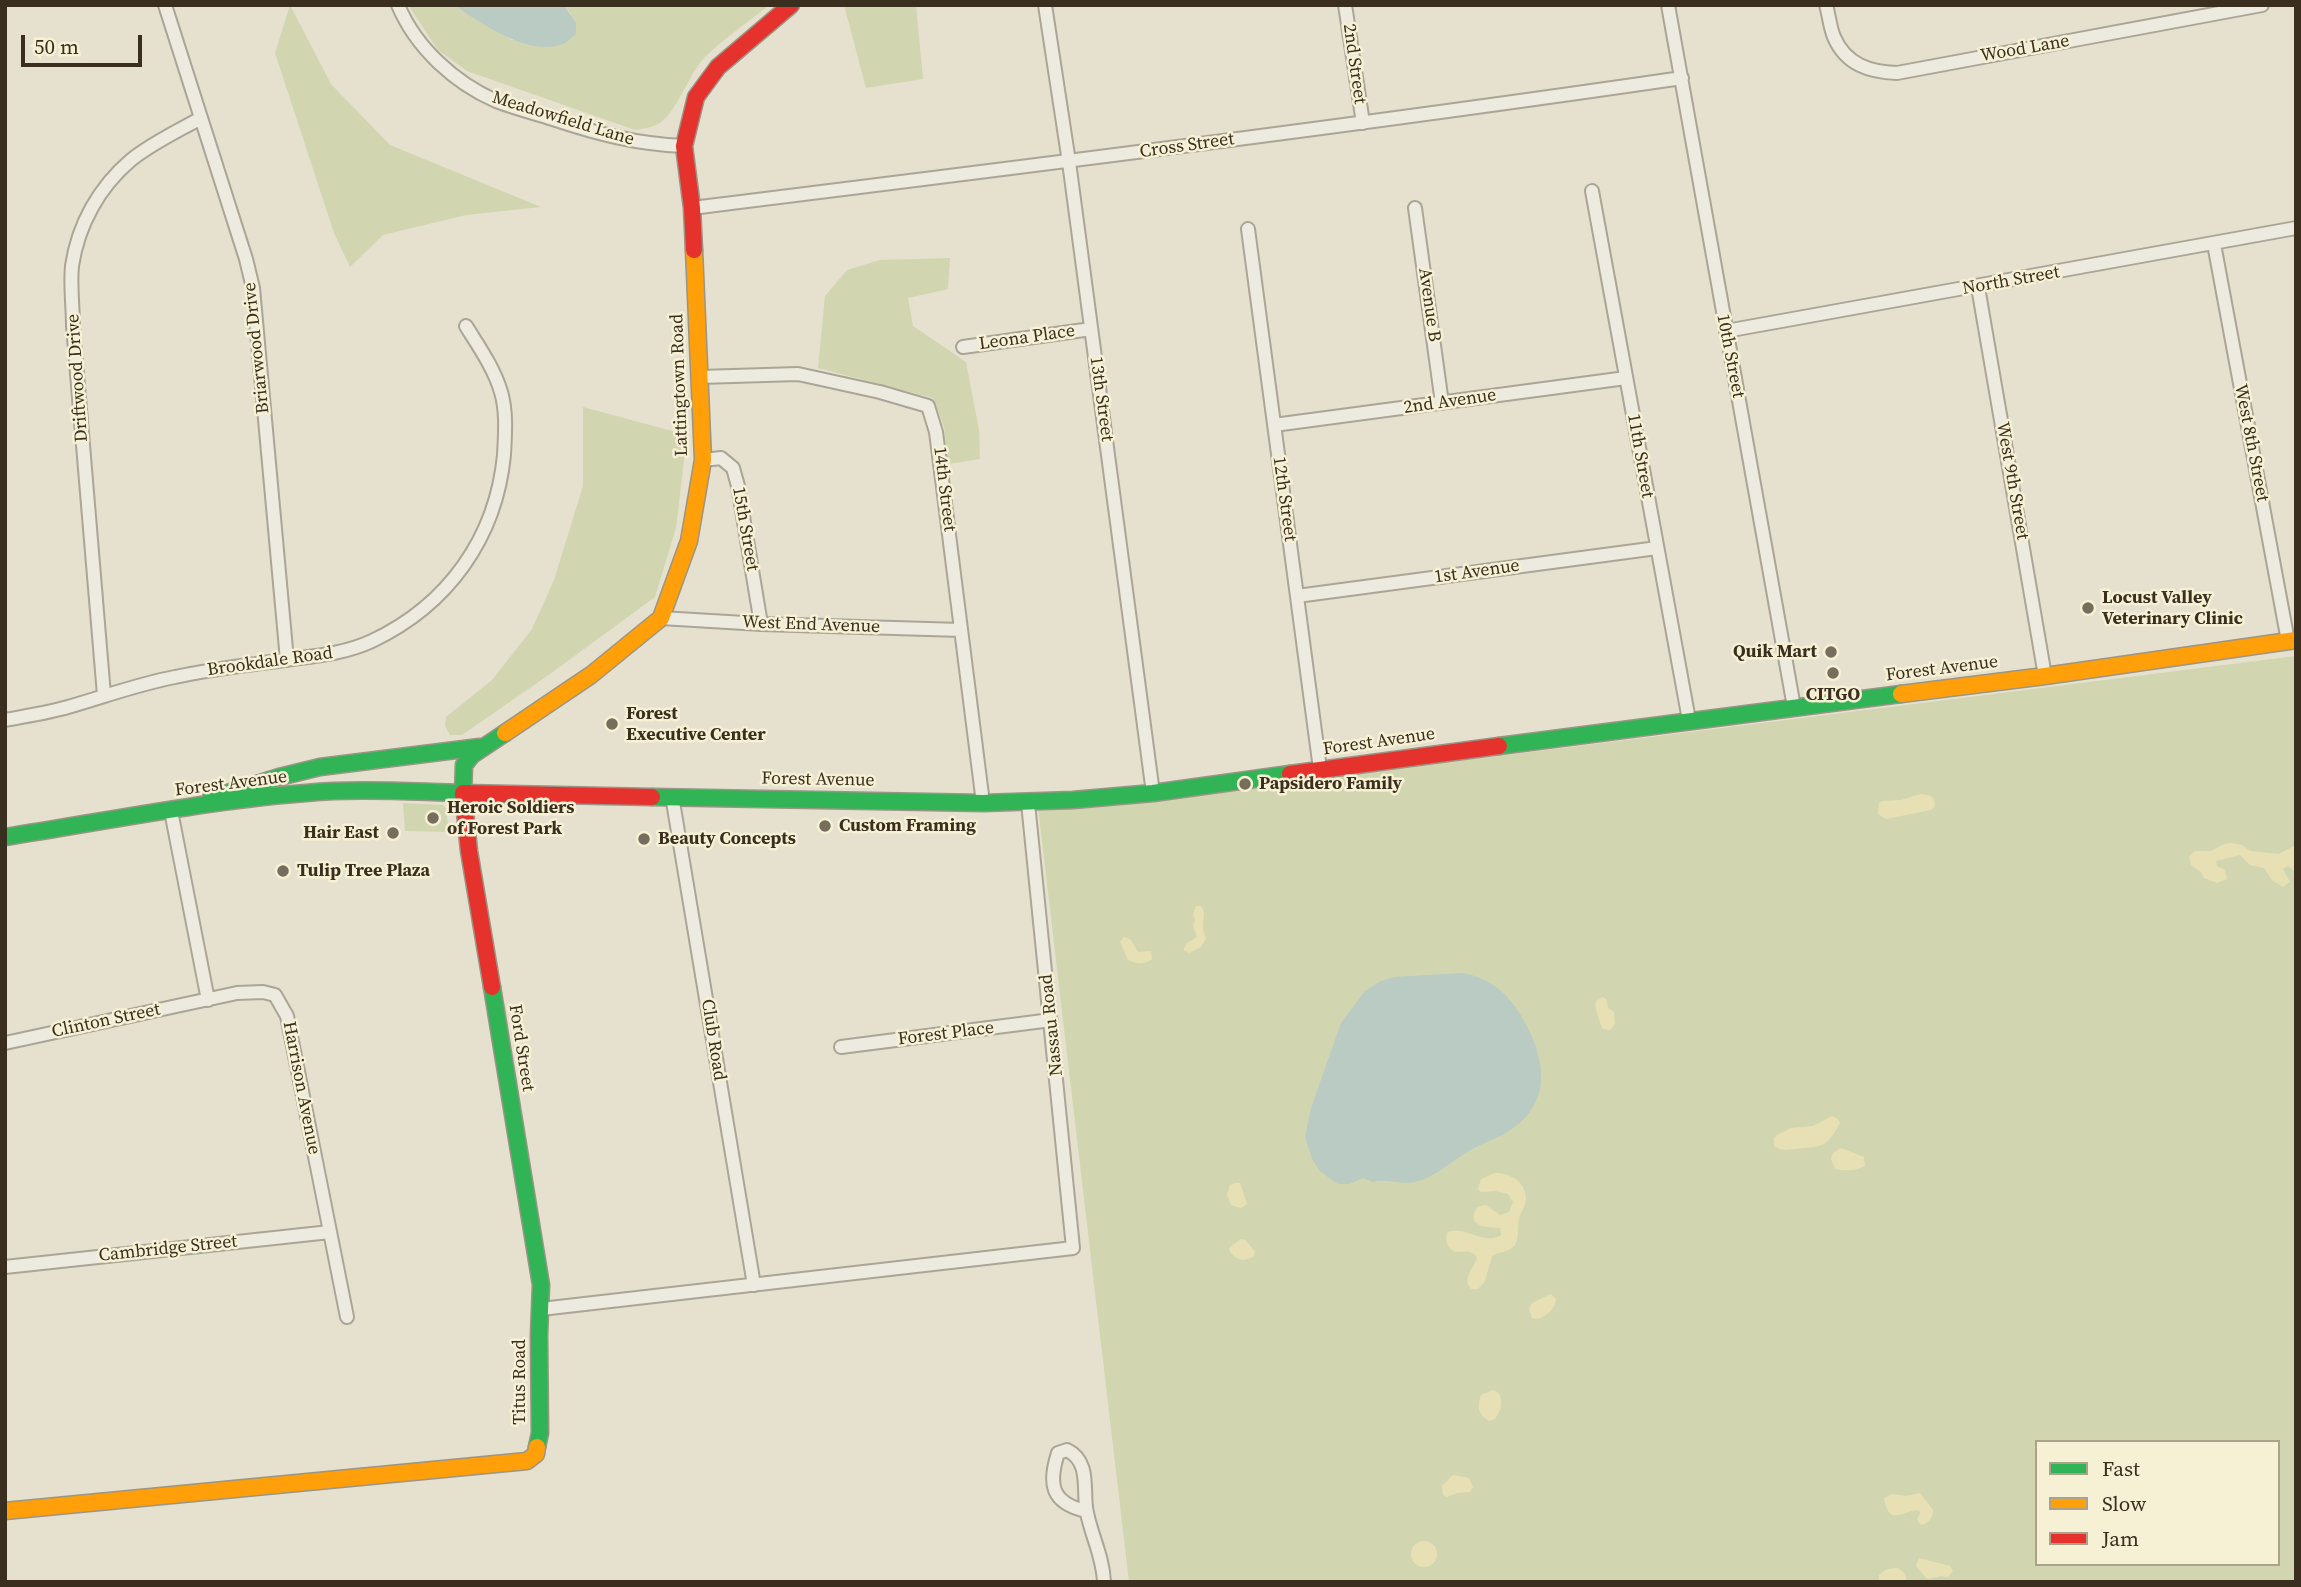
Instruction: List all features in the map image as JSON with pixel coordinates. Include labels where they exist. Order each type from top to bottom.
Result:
[{"type":"main road","points":[[684,146],[696,97],[707,80],[718,67],[791,5]]},
{"type":"main road","name":"Lattingtown Road","points":[[662,618],[689,541],[703,460],[692,208],[684,146]]},
{"type":"main road","points":[[463,793],[464,765],[472,755],[591,675],[662,618]]},
{"type":"main road","name":"Forest Avenue","points":[[5,837],[171,811],[320,792],[379,790],[984,803],[1028,803],[1153,793],[2292,641]]},
{"type":"main road","points":[[171,811],[246,786],[320,768],[441,755],[485,746]]},
{"type":"main road","name":"Ford Street","points":[[463,793],[468,851],[541,1285],[541,1309]]},
{"type":"main road","name":"Titus Road","points":[[5,1511],[527,1461],[536,1454],[540,1433],[541,1309]]},
{"type":"street","name":"Briarwood Drive","points":[[165,5],[246,258],[253,288],[287,660]]},
{"type":"street","name":"Meadowfield Lane","points":[[398,5],[412,30],[435,59],[461,82],[497,101],[602,135],[634,142],[684,146]]},
{"type":"street","name":"13th Street","points":[[1045,5],[1069,162],[1153,793]]},
{"type":"street","name":"2nd Street","points":[[1346,5],[1363,123]]},
{"type":"street","name":"10th Street","points":[[1668,5],[1794,707]]},
{"type":"street","name":"Wood Lane","points":[[1826,5],[1834,38],[1847,56],[1863,68],[1897,73],[2262,5]]},
{"type":"street","name":"Cross Street","points":[[692,208],[1069,162],[1682,78]]},
{"type":"street","name":"Driftwood Drive","points":[[104,695],[73,326],[72,268],[81,230],[108,183],[132,159],[201,118]]},
{"type":"street","name":"11th Street","points":[[1591,191],[1689,720]]},
{"type":"street","name":"Avenue B","points":[[1415,208],[1443,403]]},
{"type":"street","name":"North Street","points":[[1726,331],[2296,228]]},
{"type":"street","name":"12th Street","points":[[1248,229],[1321,769]]},
{"type":"street","name":"West 8th Street","points":[[2214,244],[2292,641]]},
{"type":"street","name":"West 9th Street","points":[[1978,287],[2045,676]]},
{"type":"street","name":"Brookdale Road","points":[[5,720],[67,708],[104,695],[174,677],[335,654],[370,642],[397,628],[436,599],[462,569],[480,540],[495,506],[501,482],[506,429],[501,393],[484,355],[466,327]]},
{"type":"street","name":"Leona Place","points":[[963,347],[1091,329]]},
{"type":"street","name":"14th Street","points":[[700,377],[798,374],[880,392],[928,406],[936,432],[984,803]]},
{"type":"street","name":"2nd Avenue","points":[[1273,425],[1626,378]]},
{"type":"street","name":"15th Street","points":[[703,460],[721,458],[733,468],[761,624]]},
{"type":"street","name":"1st Avenue","points":[[1297,596],[1657,548]]},
{"type":"street","name":"West End Avenue","points":[[662,618],[961,630]]},
{"type":"street","name":"Club Road","points":[[672,796],[754,1285]]},
{"type":"street","name":"Nassau Road","points":[[754,1285],[1073,1248],[1028,803]]},
{"type":"street","points":[[171,811],[208,1000]]},
{"type":"street","name":"Harrison Avenue","points":[[208,1000],[244,993],[270,993],[275,995],[284,1007],[347,1317]]},
{"type":"street","name":"Clinton Street","points":[[5,1043],[208,1000]]},
{"type":"street","name":"Forest Place","points":[[841,1047],[1051,1020]]},
{"type":"street","name":"Cambridge Street","points":[[5,1267],[330,1232]]},
{"type":"street","points":[[541,1309],[754,1285]]},
{"type":"street","points":[[1086,1511],[1070,1507],[1061,1501],[1055,1490],[1053,1478],[1058,1453],[1067,1450],[1074,1453],[1082,1466],[1086,1485],[1086,1511],[1103,1563],[1104,1582]]},
{"type":"green space","points":[[290,5],[331,84],[390,145],[541,207],[466,215],[383,235],[350,267],[334,233],[275,53]]},
{"type":"green space","points":[[408,5],[457,5],[512,40],[571,14],[564,5],[769,5],[704,58],[663,120],[654,126],[635,130],[467,71],[438,50]]},
{"type":"green space","points":[[844,5],[916,5],[923,79],[866,88]]},
{"type":"green space","points":[[950,258],[948,289],[908,298],[913,326],[966,362],[979,430],[980,459],[948,464],[944,427],[933,398],[818,368],[825,296],[847,270],[880,260]]},
{"type":"green space","points":[[583,407],[687,435],[676,528],[655,597],[462,735],[450,735],[445,726],[446,717],[492,680],[532,629],[554,580],[583,486]]},
{"type":"green space","points":[[2296,656],[2296,1582],[1129,1582],[1038,807],[1127,800]]},
{"type":"green space","points":[[403,803],[443,805],[449,832],[405,831]]},
{"type":"sand","points":[[1921,794],[1933,798],[1935,806],[1931,810],[1886,819],[1878,814],[1879,803],[1883,801],[1901,800]]},
{"type":"sand","points":[[2231,843],[2242,845],[2250,851],[2279,854],[2296,845],[2296,872],[2288,866],[2283,869],[2290,882],[2283,887],[2272,880],[2264,868],[2250,865],[2240,855],[2216,861],[2217,866],[2225,870],[2227,879],[2217,883],[2204,878],[2201,872],[2191,865],[2189,857],[2195,851],[2211,851]]},
{"type":"sand","points":[[1196,906],[1201,906],[1203,911],[1206,939],[1201,947],[1189,953],[1184,948],[1197,937],[1193,926]]},
{"type":"sand","points":[[1124,937],[1131,940],[1138,952],[1151,951],[1152,959],[1140,963],[1128,960],[1120,942]]},
{"type":"sand","points":[[1602,997],[1606,999],[1608,1008],[1614,1012],[1615,1024],[1610,1030],[1603,1029],[1597,1011],[1596,1001]]},
{"type":"sand","points":[[1832,1116],[1840,1123],[1831,1138],[1822,1145],[1787,1150],[1774,1146],[1777,1135],[1791,1128],[1813,1126]]},
{"type":"sand","points":[[1841,1148],[1864,1157],[1865,1166],[1850,1170],[1835,1169],[1831,1159],[1833,1153]]},
{"type":"sand","points":[[1495,1173],[1516,1179],[1523,1187],[1526,1202],[1515,1244],[1492,1256],[1485,1281],[1478,1289],[1471,1289],[1468,1278],[1477,1258],[1470,1252],[1455,1252],[1447,1244],[1446,1238],[1448,1232],[1455,1231],[1488,1238],[1501,1235],[1500,1228],[1479,1225],[1474,1219],[1477,1207],[1486,1205],[1500,1215],[1509,1212],[1513,1202],[1508,1194],[1481,1192],[1478,1189],[1481,1179]]},
{"type":"sand","points":[[1240,1183],[1247,1204],[1241,1208],[1231,1205],[1227,1195],[1230,1185]]},
{"type":"sand","points":[[1241,1239],[1255,1251],[1254,1256],[1241,1260],[1230,1252],[1229,1248]]},
{"type":"sand","points":[[1551,1294],[1556,1299],[1552,1309],[1541,1318],[1532,1318],[1529,1309],[1531,1304]]},
{"type":"sand","points":[[1493,1390],[1499,1393],[1501,1406],[1495,1419],[1489,1421],[1479,1410],[1479,1403],[1481,1395]]},
{"type":"sand","points":[[1453,1475],[1469,1478],[1473,1487],[1470,1492],[1447,1497],[1443,1495],[1442,1486]]},
{"type":"sand","points":[[1920,1493],[1933,1510],[1930,1520],[1924,1524],[1921,1525],[1917,1520],[1919,1510],[1897,1515],[1889,1513],[1884,1498],[1891,1494],[1906,1496]]},
{"type":"sand","points":[[1424,1541],[1433,1545],[1437,1554],[1433,1563],[1424,1567],[1415,1563],[1411,1554],[1415,1545]]},
{"type":"sand","points":[[1919,1558],[1950,1566],[1953,1571],[1948,1577],[1927,1579],[1916,1566]]},
{"type":"sand","points":[[1894,1568],[1905,1574],[1907,1582],[1879,1580],[1879,1575],[1885,1570]]},
{"type":"shaded area","points":[[457,5],[564,5],[576,23],[576,34],[565,43],[550,47],[523,43],[482,23]]},
{"type":"shaded area","points":[[1461,973],[1484,980],[1502,992],[1528,1028],[1539,1057],[1541,1071],[1538,1097],[1532,1109],[1509,1131],[1422,1180],[1410,1183],[1373,1182],[1363,1178],[1349,1184],[1338,1184],[1319,1170],[1312,1159],[1305,1137],[1311,1108],[1341,1023],[1365,991],[1381,981],[1394,977]]},
{"type":"traffic: fast","points":[[1499,746],[1901,694]]},
{"type":"traffic: fast","points":[[5,837],[210,804],[293,794],[366,790],[463,793],[464,765],[472,755],[505,733]]},
{"type":"traffic: fast","points":[[211,798],[320,767],[480,747]]},
{"type":"traffic: fast","points":[[652,797],[983,803],[1073,800],[1153,793],[1290,774]]},
{"type":"traffic: fast","points":[[492,987],[541,1285],[540,1433],[537,1447]]},
{"type":"traffic: slow","points":[[505,733],[591,675],[661,618],[689,541],[703,460],[694,250]]},
{"type":"traffic: slow","points":[[1901,694],[2296,640]]},
{"type":"traffic: slow","points":[[5,1511],[527,1461],[536,1454],[537,1447]]},
{"type":"traffic: jam","points":[[694,250],[684,146],[696,97],[718,67],[791,5]]},
{"type":"traffic: jam","points":[[1290,774],[1499,746]]},
{"type":"traffic: jam","points":[[492,987],[469,851],[463,793],[652,797]]},
{"type":"place","name":"Locust Valley Veterinary Clinic","points":[[2088,608]]},
{"type":"place","name":"Quik Mart","points":[[1831,652]]},
{"type":"place","name":"CITGO","points":[[1833,673]]},
{"type":"place","name":"Forest Executive Center","points":[[612,724]]},
{"type":"place","name":"Papsidero Family","points":[[1245,784]]},
{"type":"place","name":"Heroic Soldiers of Forest Park","points":[[433,818]]},
{"type":"place","name":"Custom Framing","points":[[825,826]]},
{"type":"place","name":"Hair East","points":[[393,833]]},
{"type":"place","name":"Beauty Concepts","points":[[644,839]]},
{"type":"place","name":"Tulip Tree Plaza","points":[[283,871]]}]
